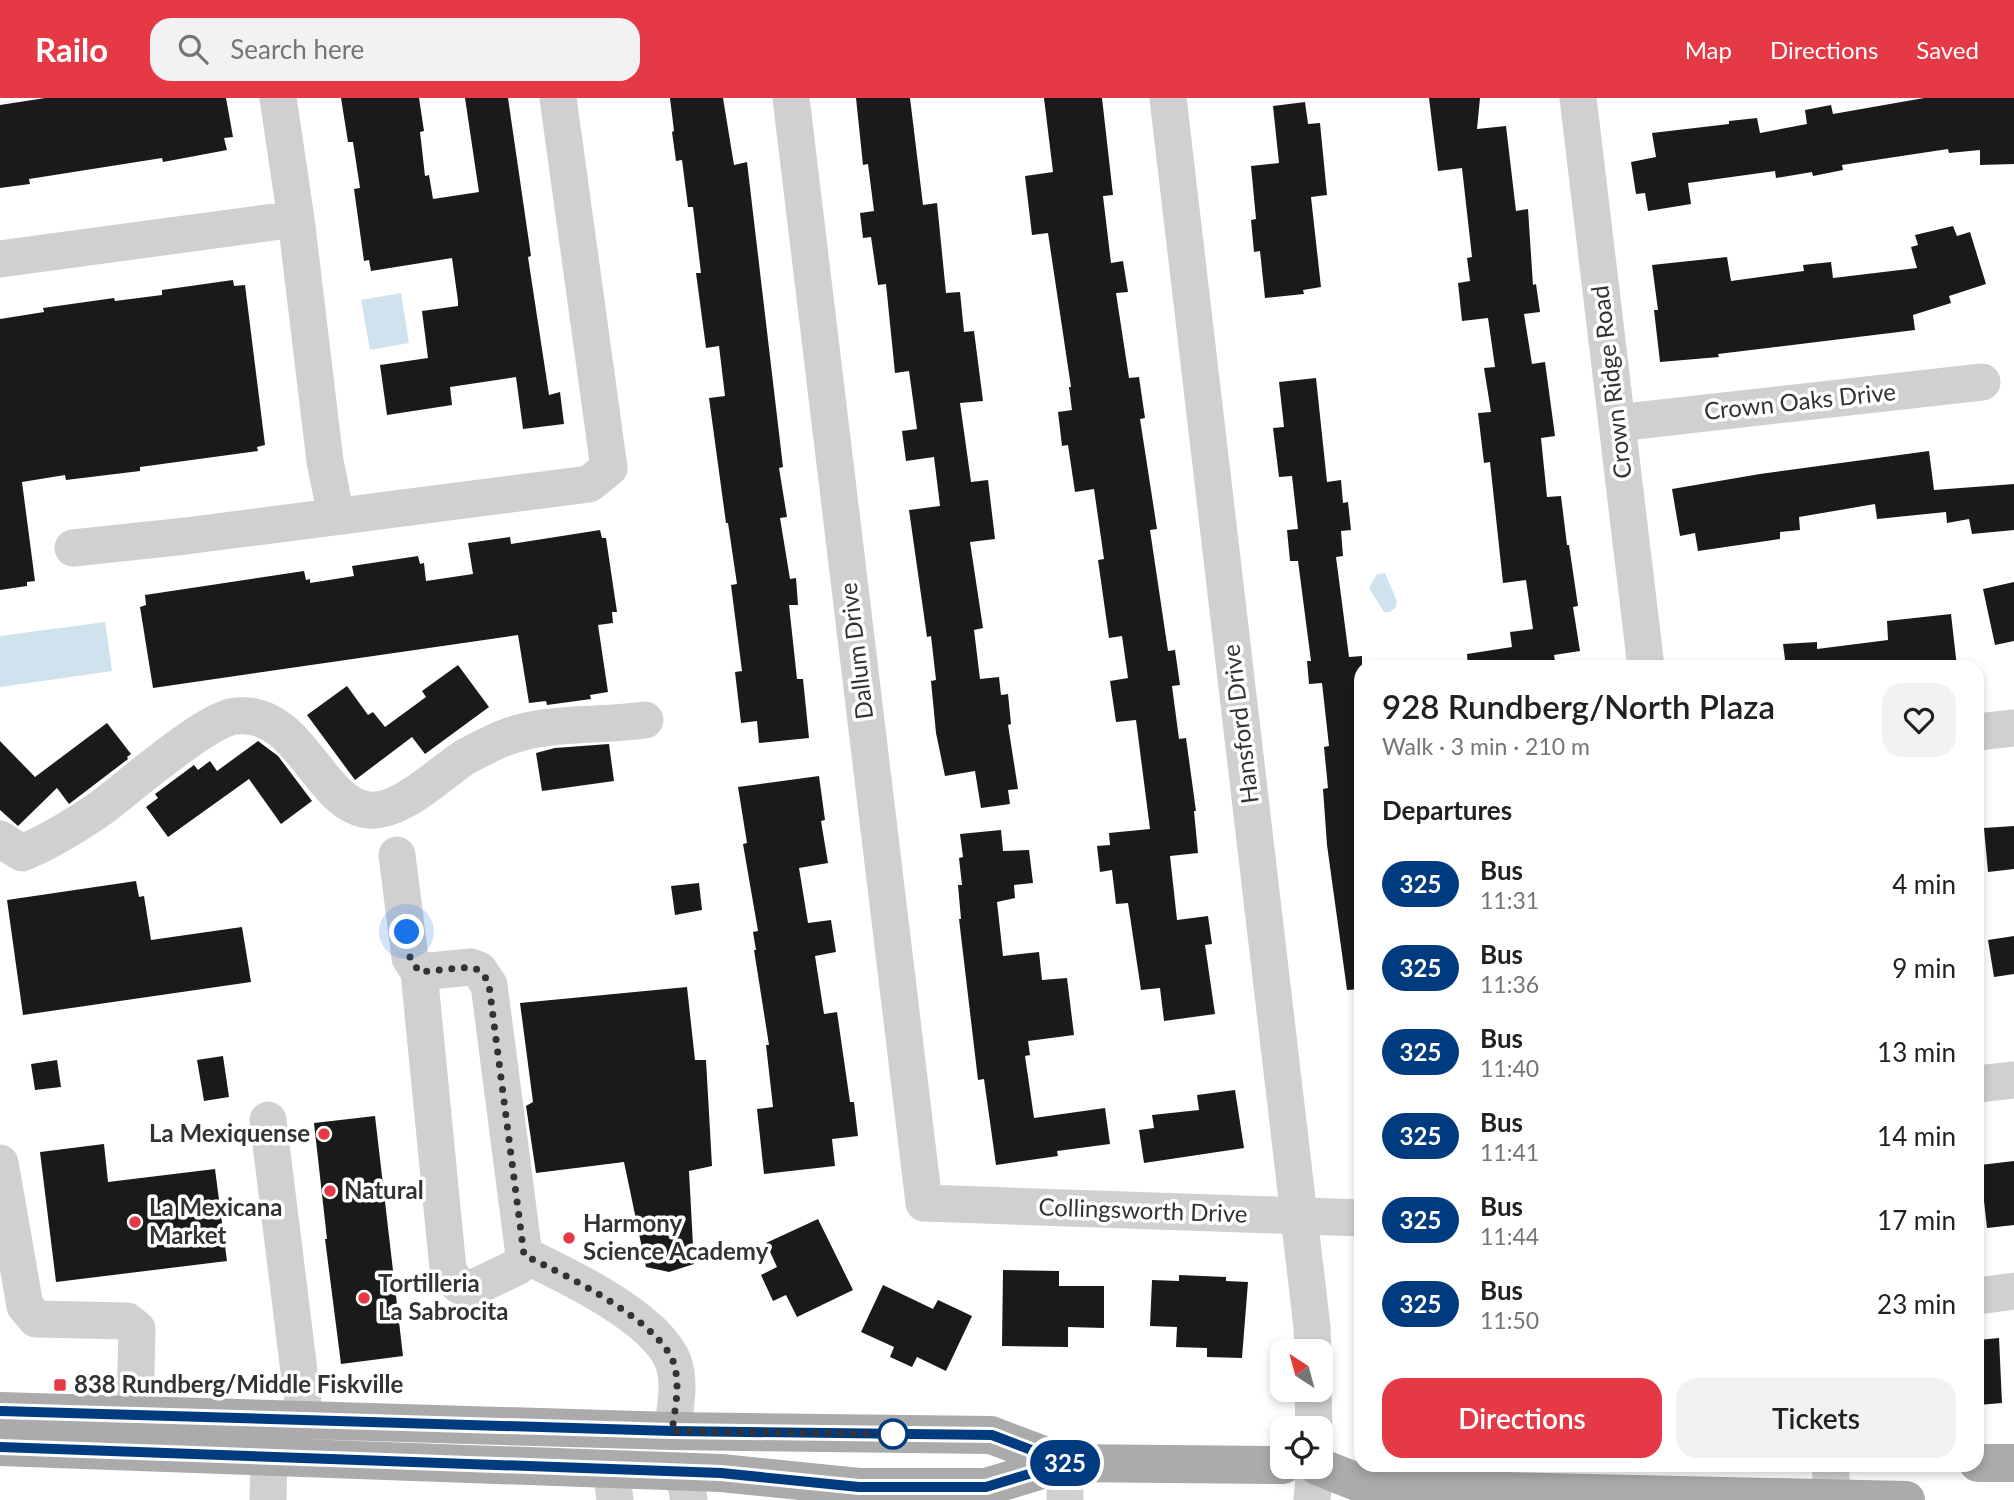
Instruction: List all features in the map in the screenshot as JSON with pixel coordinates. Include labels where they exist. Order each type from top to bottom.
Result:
[{"type":"main road","points":[[0,1411],[672,1431],[992,1435],[1065,1481]]},
{"type":"main road","points":[[0,1447],[270,1456],[613,1485],[686,1486],[721,1473],[859,1494],[1270,1466]]},
{"type":"main road","points":[[1333,1462],[1354,1455]]},
{"type":"main road","points":[[1984,1463],[2014,1463]]},
{"type":"main road","points":[[1333,1472],[1372,1488],[1832,1488],[1906,1500]]},
{"type":"street","points":[[278,98],[296,219],[325,461],[336,516]]},
{"type":"street","points":[[73,548],[589,484],[608,468],[558,98]]},
{"type":"street","name":"Dallum Drive","points":[[791,98],[924,1203]]},
{"type":"street","name":"Hansford Drive","points":[[1168,98],[1312,1339]]},
{"type":"street","name":"Crown Ridge Road","points":[[1578,98],[1645,660]]},
{"type":"street","points":[[0,259],[296,219]]},
{"type":"street","name":"Crown Oaks Drive","points":[[1617,423],[1982,382]]},
{"type":"street","points":[[0,839],[23,853],[55,840],[202,731],[234,715],[261,718],[286,734],[350,804],[373,811],[410,797],[466,757],[501,739],[554,726],[646,720]]},
{"type":"street","points":[[1984,731],[2014,728]]},
{"type":"street","points":[[397,855],[410,957],[419,972],[448,1269],[462,1288],[470,1290],[517,1267],[524,1255],[489,985],[480,970],[471,967],[419,972]]},
{"type":"street","points":[[1984,1083],[2014,1080]]},
{"type":"street","points":[[268,1120],[304,1420]]},
{"type":"street","points":[[0,1163],[11,1292],[36,1320],[127,1321],[137,1329],[135,1415]]},
{"type":"street","name":"Collingsworth Drive","points":[[924,1203],[1354,1218]]},
{"type":"street","points":[[524,1255],[632,1315],[656,1336],[672,1360],[676,1372],[672,1431]]},
{"type":"street","points":[[1984,1295],[2014,1291]]},
{"type":"street","points":[[268,1500],[270,1456]]},
{"type":"street","points":[[1312,1500],[1316,1479]]},
{"type":"water","points":[[401,293],[409,343],[370,350],[361,300]]},
{"type":"water","points":[[1385,573],[1397,601],[1396,607],[1390,612],[1384,612],[1369,588],[1377,574]]},
{"type":"water","points":[[105,622],[112,671],[0,687],[0,636]]},
{"type":"building","points":[[45,98],[226,98],[233,137],[224,138],[227,150],[163,162],[162,158],[29,179],[30,184],[0,188],[0,105]]},
{"type":"building","points":[[341,98],[419,98],[424,131],[420,132],[425,176],[429,175],[433,199],[479,192],[465,98],[508,98],[549,395],[560,392],[564,424],[523,429],[516,377],[450,387],[452,405],[387,415],[380,365],[428,358],[422,311],[458,306],[452,258],[371,271],[369,260],[364,261],[354,189],[360,188],[353,142],[348,142]]},
{"type":"building","points":[[670,98],[723,98],[734,165],[747,162],[783,467],[779,468],[787,517],[780,518],[790,579],[796,578],[798,605],[789,605],[797,679],[803,679],[809,738],[759,743],[757,721],[741,723],[735,672],[742,671],[731,585],[737,584],[709,398],[725,396],[719,346],[706,348],[696,273],[701,273],[693,207],[688,207],[682,160],[676,161]]},
{"type":"building","points":[[856,98],[910,98],[923,205],[937,203],[946,293],[960,292],[964,332],[974,331],[983,401],[960,403],[971,482],[988,480],[995,539],[970,542],[983,628],[974,630],[980,679],[999,677],[1001,695],[1008,694],[1011,724],[1008,725],[1018,789],[1008,790],[1010,804],[981,808],[975,771],[945,776],[936,733],[931,681],[936,680],[931,636],[927,637],[909,510],[940,506],[934,457],[906,461],[902,431],[917,429],[909,371],[895,373],[886,284],[878,285],[871,237],[863,238],[860,213],[874,211],[868,164],[863,165]]},
{"type":"building","points":[[1044,98],[1102,98],[1113,195],[1103,196],[1111,263],[1123,261],[1128,292],[1116,293],[1129,378],[1139,377],[1145,418],[1140,419],[1157,529],[1150,530],[1168,651],[1175,650],[1180,685],[1172,686],[1179,739],[1186,738],[1196,811],[1198,853],[1170,856],[1177,920],[1208,916],[1212,944],[1205,945],[1215,1014],[1164,1021],[1160,988],[1141,990],[1128,903],[1116,904],[1112,870],[1100,872],[1097,846],[1110,845],[1109,833],[1150,829],[1136,720],[1116,722],[1110,681],[1128,678],[1122,636],[1109,638],[1098,560],[1104,559],[1094,489],[1075,492],[1068,445],[1062,446],[1058,412],[1072,410],[1071,387],[1048,233],[1032,235],[1025,176],[1053,172]]},
{"type":"building","points":[[1429,98],[1480,98],[1477,129],[1506,126],[1516,211],[1528,209],[1533,285],[1536,284],[1540,312],[1524,314],[1532,364],[1545,362],[1555,436],[1541,438],[1547,497],[1561,496],[1578,606],[1573,607],[1580,651],[1554,655],[1555,660],[1467,660],[1467,654],[1512,647],[1510,632],[1533,629],[1526,580],[1503,583],[1490,462],[1484,463],[1478,413],[1491,412],[1484,368],[1495,367],[1488,318],[1462,321],[1458,283],[1470,281],[1467,258],[1472,257],[1462,168],[1438,171]]},
{"type":"building","points":[[1924,98],[2014,98],[2014,164],[1980,165],[1980,150],[1949,153],[1948,149],[1842,165],[1843,170],[1813,176],[1812,172],[1776,178],[1775,171],[1688,183],[1691,204],[1648,211],[1645,193],[1636,194],[1631,162],[1656,157],[1652,133],[1757,118],[1760,133],[1807,124],[1805,110],[1831,105],[1833,114]]},
{"type":"building","points":[[1305,102],[1308,124],[1320,123],[1327,195],[1311,197],[1321,287],[1303,290],[1304,294],[1265,298],[1260,251],[1254,252],[1251,220],[1256,219],[1251,166],[1279,163],[1273,106]]},
{"type":"building","points":[[1953,226],[1957,236],[1970,232],[1986,284],[1949,296],[1951,303],[1913,315],[1915,330],[1718,354],[1719,357],[1660,362],[1654,310],[1658,310],[1652,265],[1727,257],[1731,281],[1804,271],[1803,265],[1831,262],[1833,278],[1917,268],[1911,247],[1918,245],[1915,235]]},
{"type":"building","points":[[233,280],[234,286],[245,285],[265,445],[257,447],[258,451],[140,467],[140,471],[66,480],[65,475],[22,482],[35,581],[27,582],[27,586],[0,590],[0,319],[44,312],[43,308],[114,298],[115,301],[162,295],[162,290]]},
{"type":"building","points":[[1316,378],[1327,482],[1341,480],[1343,503],[1348,502],[1351,530],[1341,531],[1343,556],[1336,557],[1349,657],[1362,656],[1362,660],[1354,660],[1354,990],[1347,990],[1327,845],[1323,789],[1328,788],[1324,747],[1329,746],[1322,683],[1309,684],[1307,661],[1311,661],[1298,561],[1290,561],[1287,530],[1298,529],[1292,476],[1279,477],[1273,428],[1284,427],[1279,382]]},
{"type":"building","points":[[1929,451],[1934,490],[2014,484],[2014,530],[1972,534],[1969,519],[1947,523],[1946,512],[1877,519],[1875,504],[1799,517],[1800,530],[1780,532],[1780,539],[1698,551],[1695,533],[1680,536],[1672,489]]},
{"type":"building","points":[[600,530],[602,538],[606,538],[617,612],[612,612],[613,623],[598,625],[608,692],[590,695],[591,699],[547,705],[546,701],[529,703],[518,635],[153,688],[140,607],[146,605],[145,595],[304,571],[306,580],[310,579],[310,583],[354,576],[352,566],[418,556],[420,564],[424,563],[426,581],[473,574],[468,543],[510,537],[511,544]]},
{"type":"building","points":[[2014,582],[2014,641],[1995,645],[1983,589]]},
{"type":"building","points":[[1951,614],[1956,660],[1785,660],[1783,644],[1817,642],[1817,649],[1888,640],[1887,621]]},
{"type":"building","points":[[458,665],[489,707],[425,754],[412,737],[355,780],[307,715],[347,686],[368,715],[373,712],[385,727],[426,697],[422,691]]},
{"type":"building","points":[[107,723],[131,754],[128,759],[69,804],[57,788],[18,826],[0,810],[0,741],[35,777]]},
{"type":"building","points":[[258,741],[278,756],[312,801],[281,824],[249,779],[168,837],[146,807],[158,798],[155,794],[194,765],[198,770],[210,761],[217,771]]},
{"type":"building","points":[[609,744],[614,781],[542,791],[536,753],[555,748]]},
{"type":"building","points":[[819,776],[825,820],[821,821],[828,863],[799,868],[808,923],[831,920],[836,952],[815,956],[824,1014],[837,1012],[850,1102],[854,1102],[858,1136],[832,1139],[835,1166],[764,1174],[757,1109],[773,1107],[766,1045],[769,1045],[754,950],[753,932],[758,931],[743,844],[747,843],[738,787]]},
{"type":"building","points":[[2014,826],[2014,869],[1988,872],[1984,828]]},
{"type":"building","points":[[1001,830],[1003,851],[1029,850],[1033,883],[1014,885],[1015,898],[997,902],[1003,956],[1039,952],[1042,980],[1067,978],[1074,1035],[1028,1041],[1030,1055],[1025,1056],[1034,1118],[1105,1108],[1110,1144],[1057,1151],[1058,1156],[996,1165],[984,1079],[978,1080],[959,919],[958,885],[962,885],[960,834]]},
{"type":"building","points":[[136,881],[139,897],[144,896],[151,940],[242,927],[251,982],[23,1015],[7,900]]},
{"type":"building","points":[[699,883],[702,910],[675,915],[671,886]]},
{"type":"building","points":[[2014,936],[2014,974],[1994,977],[1988,940]]},
{"type":"building","points":[[687,987],[695,1060],[706,1060],[712,1166],[689,1171],[694,1264],[669,1272],[646,1267],[624,1162],[536,1173],[526,1106],[533,1102],[520,1003]]},
{"type":"building","points":[[223,1056],[229,1097],[204,1101],[197,1060]]},
{"type":"building","points":[[57,1060],[61,1087],[35,1090],[31,1064]]},
{"type":"building","points":[[1235,1090],[1244,1148],[1144,1163],[1139,1130],[1154,1128],[1152,1115],[1199,1110],[1197,1095]]},
{"type":"building","points":[[375,1116],[403,1356],[341,1364],[314,1123]]},
{"type":"building","name":"La Mexicana Market","points":[[104,1144],[108,1182],[215,1169],[227,1261],[56,1282],[40,1152]]},
{"type":"building","points":[[2014,1161],[2014,1225],[1987,1228],[1984,1165]]},
{"type":"building","points":[[818,1219],[853,1290],[797,1317],[786,1295],[773,1301],[761,1275],[777,1267],[766,1243]]},
{"type":"building","points":[[1003,1270],[1059,1271],[1059,1286],[1104,1286],[1104,1328],[1068,1327],[1068,1347],[1002,1346]]},
{"type":"building","points":[[1179,1275],[1226,1277],[1226,1281],[1248,1282],[1242,1358],[1207,1357],[1207,1348],[1176,1347],[1177,1327],[1150,1326],[1152,1280],[1179,1281]]},
{"type":"building","points":[[883,1285],[933,1309],[938,1300],[972,1316],[946,1371],[917,1357],[912,1367],[890,1357],[894,1347],[861,1332]]},
{"type":"building","points":[[1999,1338],[2002,1403],[1984,1404],[1984,1339]]},
{"type":"bus line","name":"325","points":[[0,1411],[672,1431],[992,1435],[1065,1463],[986,1487],[859,1487],[721,1473],[0,1447]]},
{"type":"place","name":"La Mexiquense","points":[[324,1134]]},
{"type":"place","name":"Natural","points":[[330,1191]]},
{"type":"place","name":"La Mexicana Market","points":[[135,1222]]},
{"type":"place","name":"Harmony Science Academy","points":[[569,1238]]},
{"type":"place","name":"Tortilleria La Sabrocita","points":[[364,1298]]},
{"type":"place","name":"838 Rundberg/Middle Fiskville","points":[[60,1385]]},
{"type":"route","points":[[407,932],[410,957],[419,972],[471,967],[480,970],[485,976],[489,985],[524,1255],[632,1315],[656,1336],[672,1360],[676,1372],[672,1431],[893,1434]]}]
